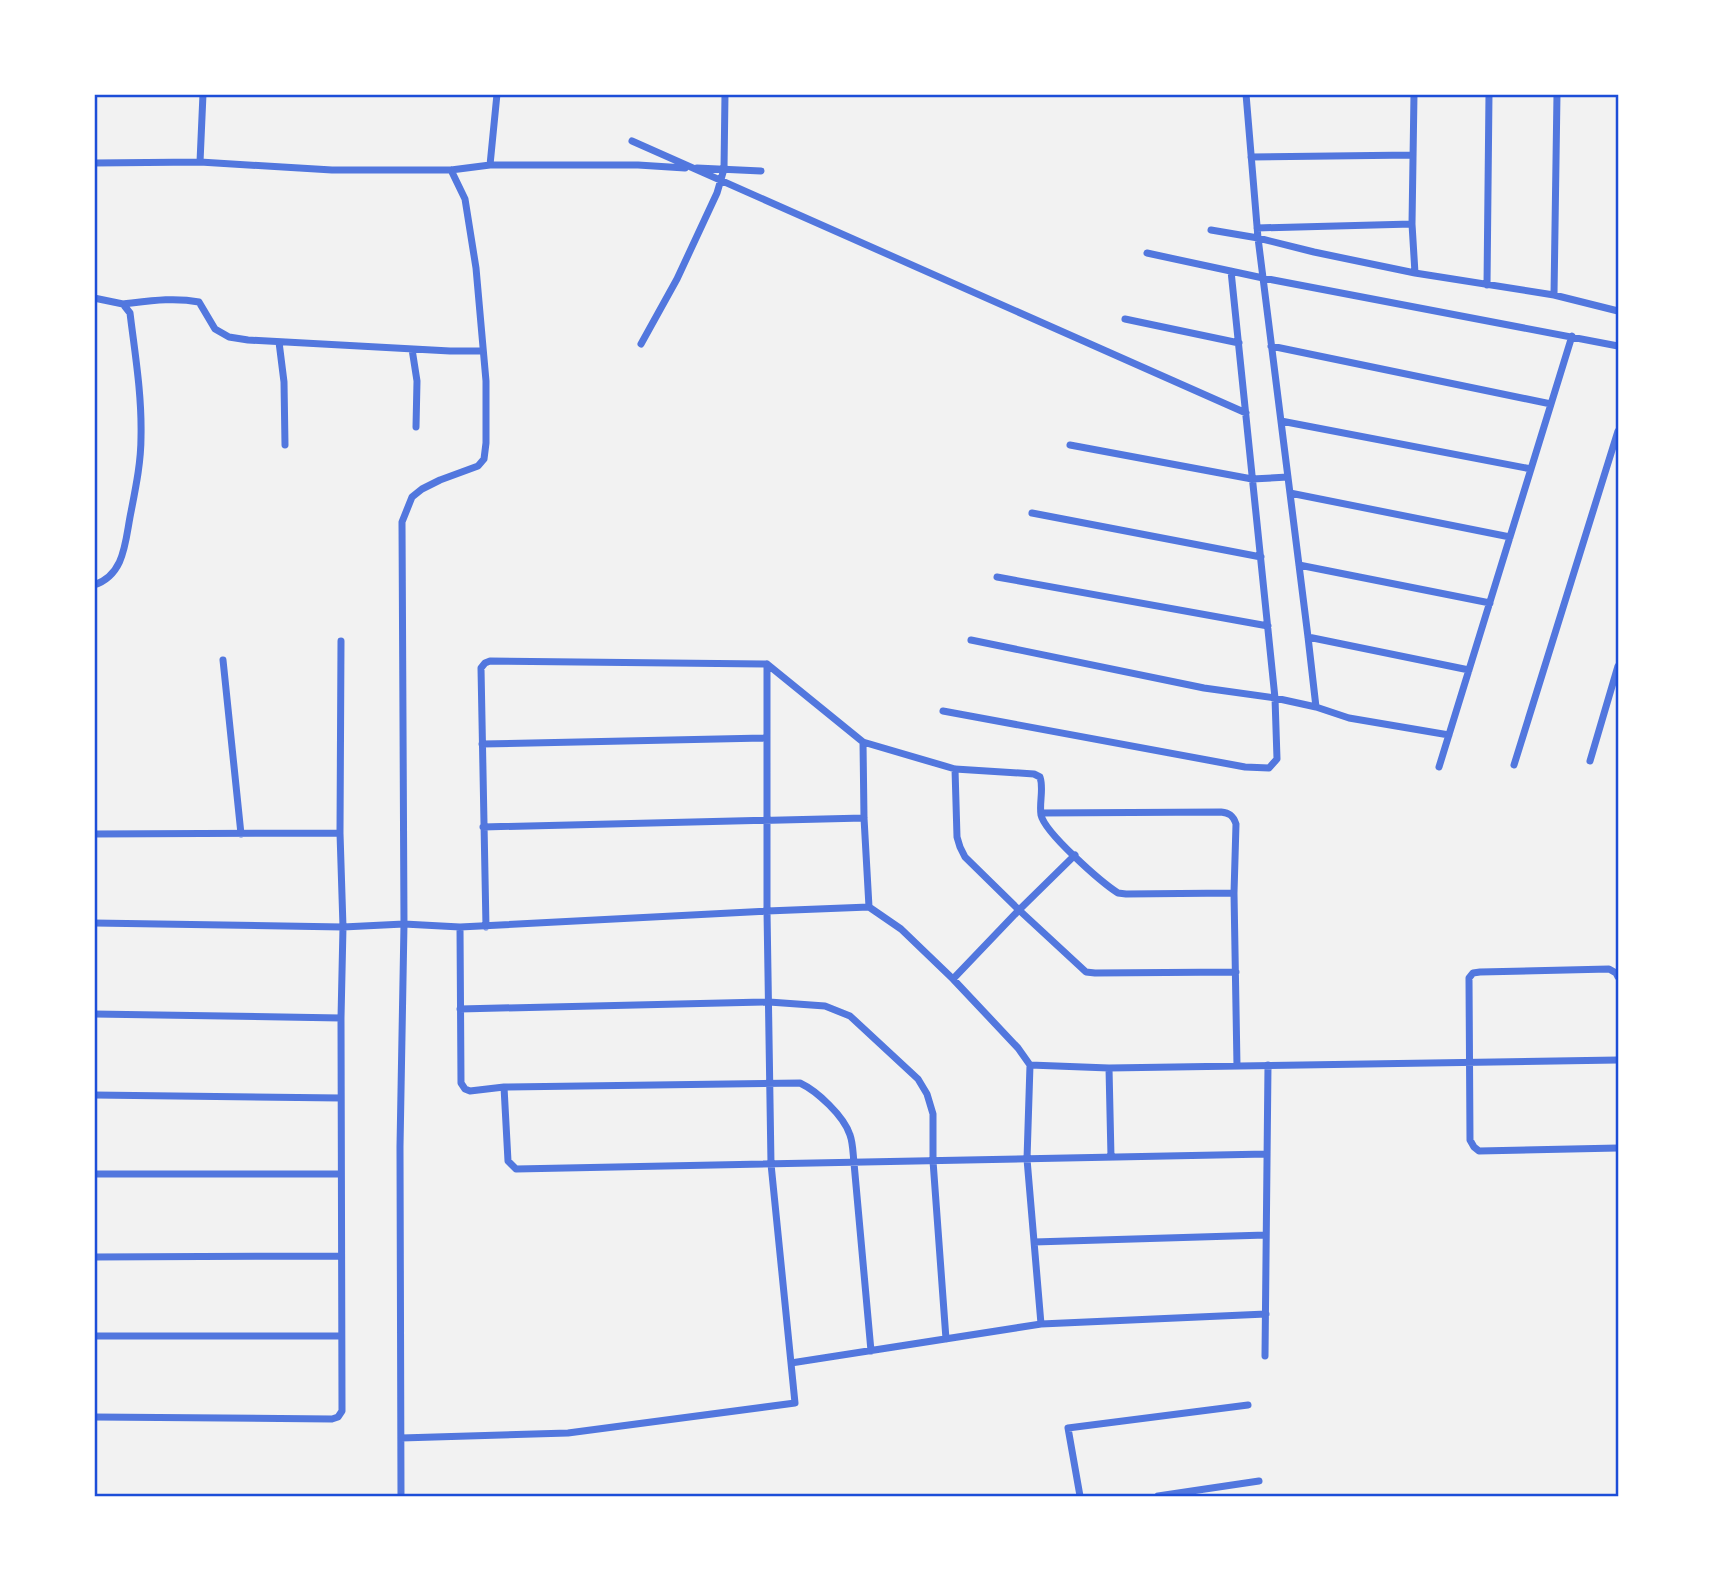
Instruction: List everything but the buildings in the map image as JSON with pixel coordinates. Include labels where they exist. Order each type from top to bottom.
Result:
[{"type":"street","points":[[200,162],[204,94]]},
{"type":"street","points":[[490,165],[497,94]]},
{"type":"street","points":[[641,344],[677,279],[717,193],[724,169],[725,94]]},
{"type":"street","points":[[1246,94],[1258,238],[1316,707]]},
{"type":"street","points":[[1414,94],[1412,224],[1415,273]]},
{"type":"street","points":[[1487,285],[1489,94]]},
{"type":"street","points":[[1554,295],[1557,94]]},
{"type":"street","points":[[632,142],[1246,413]]},
{"type":"street","points":[[1251,157],[1413,155]]},
{"type":"street","points":[[94,163],[200,162],[332,170],[451,170],[490,165],[638,165],[761,171]]},
{"type":"street","points":[[401,1496],[400,1147],[404,924],[402,522],[412,497],[440,480],[478,466],[484,459],[486,443],[486,382],[480,304],[465,199],[451,170]]},
{"type":"street","points":[[1257,228],[1412,224]]},
{"type":"street","points":[[1211,230],[1415,273],[1554,295],[1619,311]]},
{"type":"street","points":[[1147,253],[1263,278],[1619,346]]},
{"type":"street","points":[[943,710],[1245,767],[1269,768],[1278,759],[1275,698],[1231,271]]},
{"type":"street","points":[[94,298],[123,304],[156,300],[200,302],[211,323],[222,334],[248,340],[482,351]]},
{"type":"street","points":[[94,585],[111,576],[120,563],[138,477],[141,439],[139,384],[130,313],[123,304]]},
{"type":"street","points":[[1125,319],[1239,343]]},
{"type":"street","points":[[1439,767],[1572,336]]},
{"type":"street","points":[[279,342],[284,382],[285,445]]},
{"type":"street","points":[[1271,346],[1551,404]]},
{"type":"street","points":[[412,349],[418,381],[416,427]]},
{"type":"street","points":[[1281,421],[1531,470]]},
{"type":"street","points":[[1514,765],[1619,430]]},
{"type":"street","points":[[1070,445],[1252,479],[1288,477]]},
{"type":"street","points":[[1290,493],[1510,537]]},
{"type":"street","points":[[1032,513],[1261,558]]},
{"type":"street","points":[[1299,565],[1490,603]]},
{"type":"street","points":[[997,578],[1268,626]]},
{"type":"street","points":[[1308,637],[1469,670]]},
{"type":"street","points":[[971,640],[1204,688],[1275,698],[1349,718],[1449,735]]},
{"type":"street","points":[[94,1417],[332,1419],[338,1417],[342,1411],[341,641]]},
{"type":"street","points":[[223,660],[240,834]]},
{"type":"street","points":[[486,926],[481,668],[490,661],[767,664],[863,742],[955,769],[1034,774],[1040,777],[1041,813],[1045,824],[1074,855],[1118,893],[1234,893]]},
{"type":"street","points":[[401,1438],[568,1433],[795,1403],[771,1164],[767,664]]},
{"type":"street","points":[[1590,761],[1619,666]]},
{"type":"street","points":[[482,744],[767,738]]},
{"type":"street","points":[[863,742],[869,908]]},
{"type":"street","points":[[955,769],[957,837],[965,856],[1086,972],[1236,972]]},
{"type":"street","points":[[1041,813],[1221,811],[1234,817],[1237,1066]]},
{"type":"street","points":[[483,827],[864,818]]},
{"type":"street","points":[[94,834],[341,833]]},
{"type":"street","points":[[953,979],[1074,855]]},
{"type":"street","points":[[94,923],[343,927],[404,924],[460,927],[869,908],[901,929],[953,979],[1018,1048],[1030,1065],[1027,1159],[1041,1324]]},
{"type":"street","points":[[460,927],[461,1083],[465,1089],[800,1083],[811,1089],[843,1121],[850,1135],[854,1163],[871,1351]]},
{"type":"street","points":[[1619,977],[1608,968],[1473,973],[1469,978],[1471,1140],[1474,1147],[1479,1151],[1619,1148]]},
{"type":"street","points":[[460,1009],[769,1002],[825,1006],[850,1016],[918,1079],[927,1094],[933,1114],[933,1161],[946,1339]]},
{"type":"street","points":[[94,1014],[341,1018]]},
{"type":"street","points":[[1030,1065],[1109,1068],[1619,1060]]},
{"type":"street","points":[[1265,1356],[1268,1065]]},
{"type":"street","points":[[1109,1068],[1111,1157]]},
{"type":"street","points":[[504,1087],[508,1161],[516,1169],[1267,1154]]},
{"type":"street","points":[[94,1095],[341,1098]]},
{"type":"street","points":[[94,1174],[341,1174]]},
{"type":"street","points":[[1034,1242],[1266,1235]]},
{"type":"street","points":[[94,1257],[341,1256]]},
{"type":"street","points":[[791,1363],[1041,1324],[1266,1314]]},
{"type":"street","points":[[94,1336],[341,1336]]},
{"type":"street","points":[[1080,1496],[1068,1428],[1248,1405]]},
{"type":"street","points":[[1158,1496],[1259,1482]]}]
